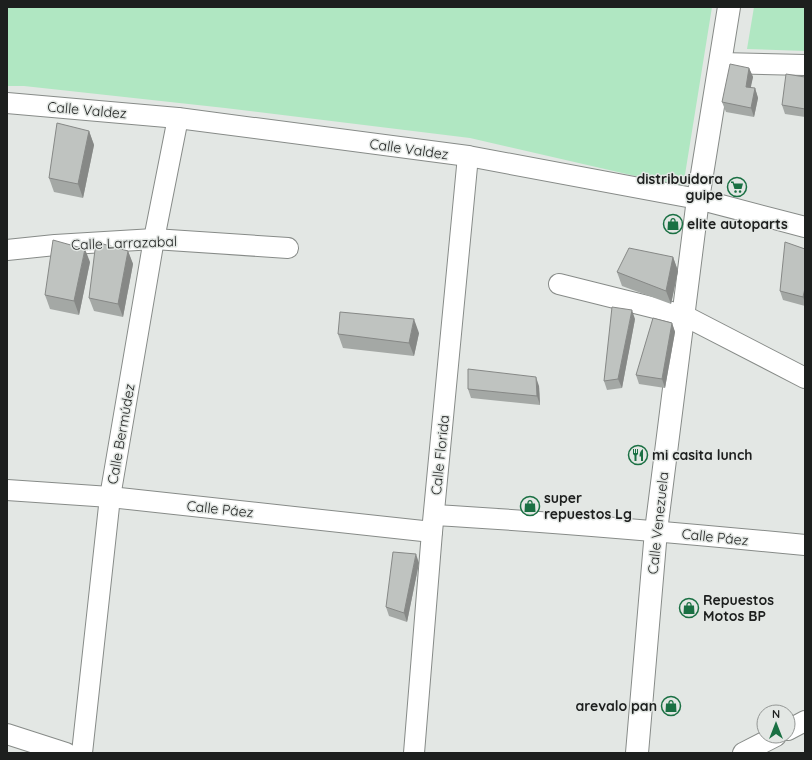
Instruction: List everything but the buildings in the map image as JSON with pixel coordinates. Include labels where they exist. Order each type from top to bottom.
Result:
[{"type":"street","name":"Calle Venezuela","points":[[637,753],[656,531],[698,199],[729,7]]},
{"type":"street","points":[[720,63],[805,65]]},
{"type":"street","name":"Calle Valdez","points":[[7,103],[178,118],[468,156],[698,199],[805,227]]},
{"type":"street","name":"Calle Bermúdez","points":[[82,753],[110,497],[154,239],[178,118]]},
{"type":"street","name":"Calle Florida","points":[[414,753],[433,523],[468,156]]},
{"type":"street","name":"Calle Larrazabal","points":[[7,250],[54,245],[154,239],[288,248]]},
{"type":"street","points":[[559,284],[683,315],[805,378]]},
{"type":"street","name":"Calle Páez","points":[[7,490],[433,523],[529,520],[805,546]]},
{"type":"street","points":[[796,726],[805,721]]},
{"type":"street","points":[[7,734],[66,753]]},
{"type":"street","points":[[743,753],[760,744]]},
{"type":"green space","points":[[7,7],[712,7],[683,187],[470,138],[225,108],[24,86],[7,86]]},
{"type":"green space","points":[[754,7],[805,7],[805,51],[747,49]]},
{"type":"place","name":"distribuidora guipe","points":[[737,187]]},
{"type":"place","name":"elite autoparts","points":[[673,224]]},
{"type":"place","name":"mi casita lunch","points":[[638,455]]},
{"type":"place","name":"super repuestos Lg","points":[[530,506]]},
{"type":"place","name":"Repuestos Motos BP","points":[[689,608]]},
{"type":"place","name":"arevalo pan","points":[[671,706]]}]
